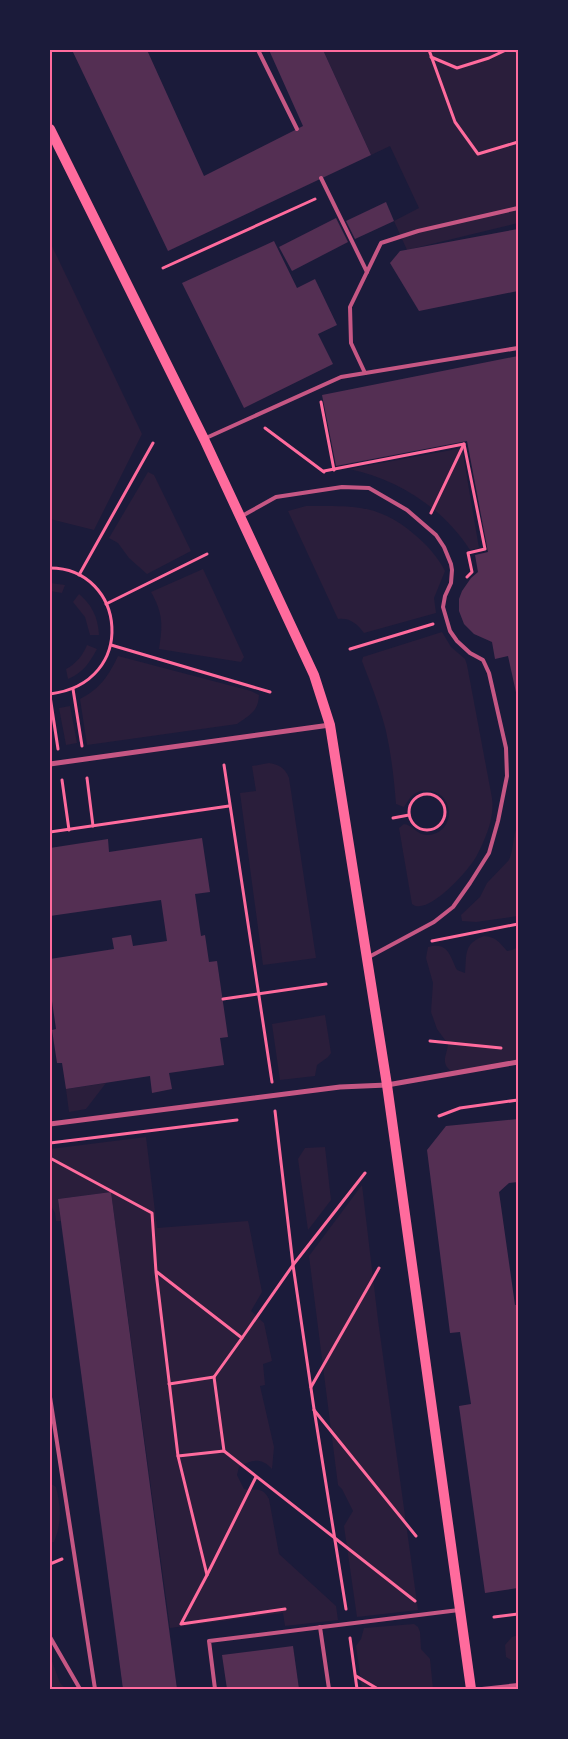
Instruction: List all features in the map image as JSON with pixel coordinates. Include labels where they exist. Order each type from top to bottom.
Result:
[{"type":"main road","points":[[50,129],[204,440],[314,675],[330,725],[387,1085],[471,1689]]},
{"type":"street","points":[[50,764],[330,725]]},
{"type":"street","points":[[50,1124],[340,1087],[387,1085],[518,1062]]},
{"type":"lane","points":[[258,50],[297,129]]},
{"type":"lane","points":[[321,178],[367,272]]},
{"type":"lane","points":[[366,373],[352,344],[350,307],[381,243],[418,231],[518,208]]},
{"type":"lane","points":[[204,440],[341,376],[518,348]]},
{"type":"lane","points":[[240,518],[276,497],[342,486],[369,488],[407,510],[436,535],[444,547],[451,564],[451,583],[445,596],[444,607],[450,631],[457,641],[470,653],[483,660],[490,673],[506,748],[507,776],[489,853],[453,907],[434,922],[367,958]]},
{"type":"lane","points":[[50,1397],[95,1689]]},
{"type":"lane","points":[[215,1689],[209,1641],[460,1609]]},
{"type":"lane","points":[[320,1627],[329,1689]]},
{"type":"lane","points":[[50,1637],[80,1689]]},
{"type":"lane","points":[[482,1689],[518,1685]]},
{"type":"path","points":[[429,50],[455,122],[478,154],[518,142]]},
{"type":"path","points":[[431,57],[457,68],[489,58],[506,50]]},
{"type":"path","points":[[163,268],[328,193]]},
{"type":"path","points":[[320,393],[334,470]]},
{"type":"path","points":[[252,418],[342,486]]},
{"type":"path","points":[[79,575],[153,443]]},
{"type":"path","points":[[425,525],[464,444]]},
{"type":"path","points":[[106,604],[206,554]]},
{"type":"path","points":[[50,568],[68,570],[79,575],[95,588],[106,604],[112,629],[111,645],[99,670],[87,681],[73,689],[50,695],[58,750]]},
{"type":"path","points":[[350,649],[447,620]]},
{"type":"path","points":[[111,645],[270,692]]},
{"type":"path","points":[[73,689],[82,746]]},
{"type":"path","points":[[224,765],[272,1082]]},
{"type":"path","points":[[87,778],[93,826]]},
{"type":"path","points":[[62,780],[69,830]]},
{"type":"path","points":[[420,794],[433,794],[445,809],[443,821],[433,830],[420,830],[411,821],[409,815],[411,803],[420,794]]},
{"type":"path","points":[[50,832],[229,806]]},
{"type":"path","points":[[394,818],[409,815]]},
{"type":"path","points":[[424,943],[518,924]]},
{"type":"path","points":[[223,999],[326,984]]},
{"type":"path","points":[[430,1041],[508,1049]]},
{"type":"path","points":[[439,1116],[460,1108],[518,1100]]},
{"type":"path","points":[[275,1107],[294,1266],[314,1409],[346,1610]]},
{"type":"path","points":[[50,1143],[237,1120]]},
{"type":"path","points":[[50,1158],[152,1213],[156,1272],[178,1456],[207,1575]]},
{"type":"path","points":[[366,1172],[294,1266],[214,1377],[224,1451],[419,1604]]},
{"type":"path","points":[[311,1387],[379,1268]]},
{"type":"path","points":[[156,1272],[242,1338]]},
{"type":"path","points":[[169,1384],[214,1377]]},
{"type":"path","points":[[314,1409],[416,1536]]},
{"type":"path","points":[[178,1456],[224,1451]]},
{"type":"path","points":[[256,1477],[181,1624],[285,1609]]},
{"type":"path","points":[[494,1617],[518,1614]]},
{"type":"path","points":[[348,1623],[357,1689]]},
{"type":"path","points":[[356,1676],[378,1689]]},
{"type":"shaded area","points":[[323,50],[518,50],[518,223],[407,250],[394,221],[419,208],[390,146],[371,155]]},
{"type":"shaded area","points":[[50,242],[142,434],[94,530],[50,519]]},
{"type":"shaded area","points":[[462,448],[479,548],[470,550],[447,521],[418,497],[385,480],[349,469]]},
{"type":"shaded area","points":[[148,472],[154,475],[191,551],[147,574],[129,558],[118,543],[109,538]]},
{"type":"shaded area","points":[[306,506],[364,508],[389,517],[415,535],[432,551],[445,571],[434,598],[436,613],[364,633],[353,622],[346,619],[338,619],[288,511]]},
{"type":"shaded area","points":[[203,569],[244,657],[241,662],[159,649],[161,619],[158,606],[151,592]]},
{"type":"shaded area","points":[[50,583],[65,585],[62,593],[50,591]]},
{"type":"shaded area","points":[[79,594],[94,612],[99,635],[90,635],[85,617],[73,602]]},
{"type":"shaded area","points":[[442,632],[451,647],[465,659],[467,665],[493,806],[486,836],[472,864],[437,899],[419,906],[412,904],[399,828],[404,824],[424,835],[436,833],[443,829],[447,822],[449,815],[448,807],[445,800],[439,794],[426,790],[413,795],[404,807],[396,804],[392,765],[385,727],[362,661],[363,657]]},
{"type":"shaded area","points":[[87,645],[97,649],[86,667],[68,679],[66,669],[79,659]]},
{"type":"shaded area","points":[[118,656],[251,691],[259,695],[257,705],[246,718],[237,724],[87,745],[80,699],[93,691],[103,681]]},
{"type":"shaded area","points":[[70,706],[77,743],[66,745],[59,708]]},
{"type":"shaded area","points":[[269,763],[282,768],[289,778],[316,958],[263,965],[240,793],[256,791],[252,766]]},
{"type":"shaded area","points":[[518,825],[518,916],[476,922],[462,921],[461,915],[480,897],[487,883],[509,860]]},
{"type":"shaded area","points":[[484,936],[494,939],[507,951],[518,947],[518,1061],[451,1071],[445,1062],[448,1044],[437,1029],[431,1012],[433,983],[426,958],[428,947],[440,946],[444,948],[450,955],[457,970],[465,973],[466,955],[469,946],[472,942]]},
{"type":"shaded area","points":[[325,1015],[331,1053],[317,1065],[315,1076],[280,1080],[272,1024]]},
{"type":"shaded area","points":[[106,1083],[86,1109],[69,1112],[66,1089]]},
{"type":"shaded area","points":[[146,1137],[157,1228],[248,1221],[262,1292],[251,1311],[264,1323],[272,1361],[263,1364],[265,1385],[260,1386],[274,1447],[272,1469],[261,1461],[253,1461],[239,1467],[237,1475],[244,1489],[264,1492],[269,1499],[279,1554],[336,1606],[338,1620],[285,1626],[283,1613],[170,1628],[111,1192],[58,1199],[61,1221],[56,1221],[55,1213],[50,1204],[50,1149]]},
{"type":"shaded area","points":[[325,1147],[331,1200],[308,1230],[298,1159],[305,1148]]},
{"type":"shaded area","points":[[362,1185],[378,1320],[418,1610],[357,1617],[344,1526],[353,1511],[338,1485],[309,1256]]},
{"type":"shaded area","points":[[50,1483],[56,1487],[60,1508],[58,1528],[54,1542],[50,1542]]},
{"type":"shaded area","points":[[414,1624],[420,1632],[421,1649],[430,1659],[433,1689],[362,1689],[356,1646],[361,1639],[364,1628]]},
{"type":"shaded area","points":[[518,1635],[518,1660],[511,1660],[506,1657],[505,1645],[512,1637]]},
{"type":"shaded area","points":[[50,1656],[60,1683],[66,1689],[50,1689]]},
{"type":"building","points":[[72,50],[147,50],[204,176],[303,126],[269,50],[323,50],[371,155],[168,251]]},
{"type":"building","points":[[386,202],[394,221],[355,239],[346,221]]},
{"type":"building","points":[[336,218],[348,242],[292,271],[279,247]]},
{"type":"building","points":[[518,229],[518,291],[419,311],[390,263],[400,251]]},
{"type":"building","points":[[274,241],[297,288],[315,279],[337,325],[318,334],[333,364],[244,408],[182,283]]},
{"type":"building","points":[[518,356],[517,697],[508,656],[495,659],[492,642],[474,634],[464,624],[459,611],[459,599],[462,591],[478,572],[475,555],[488,552],[467,441],[336,466],[322,395]]},
{"type":"building","points":[[202,838],[210,892],[195,894],[201,936],[205,935],[209,962],[217,961],[228,1037],[220,1038],[224,1065],[169,1073],[172,1089],[152,1093],[150,1076],[66,1089],[62,1063],[57,1063],[52,1030],[56,1029],[50,987],[50,959],[114,949],[112,938],[131,935],[133,946],[167,941],[161,900],[50,916],[50,848],[108,839],[109,852]]},
{"type":"building","points":[[518,1119],[518,1182],[509,1183],[499,1192],[515,1305],[518,1305],[518,1588],[485,1593],[459,1406],[471,1404],[460,1332],[450,1333],[427,1150],[446,1126]]},
{"type":"building","points":[[111,1192],[177,1689],[123,1689],[58,1199]]},
{"type":"building","points":[[293,1646],[299,1689],[227,1689],[222,1655]]}]
